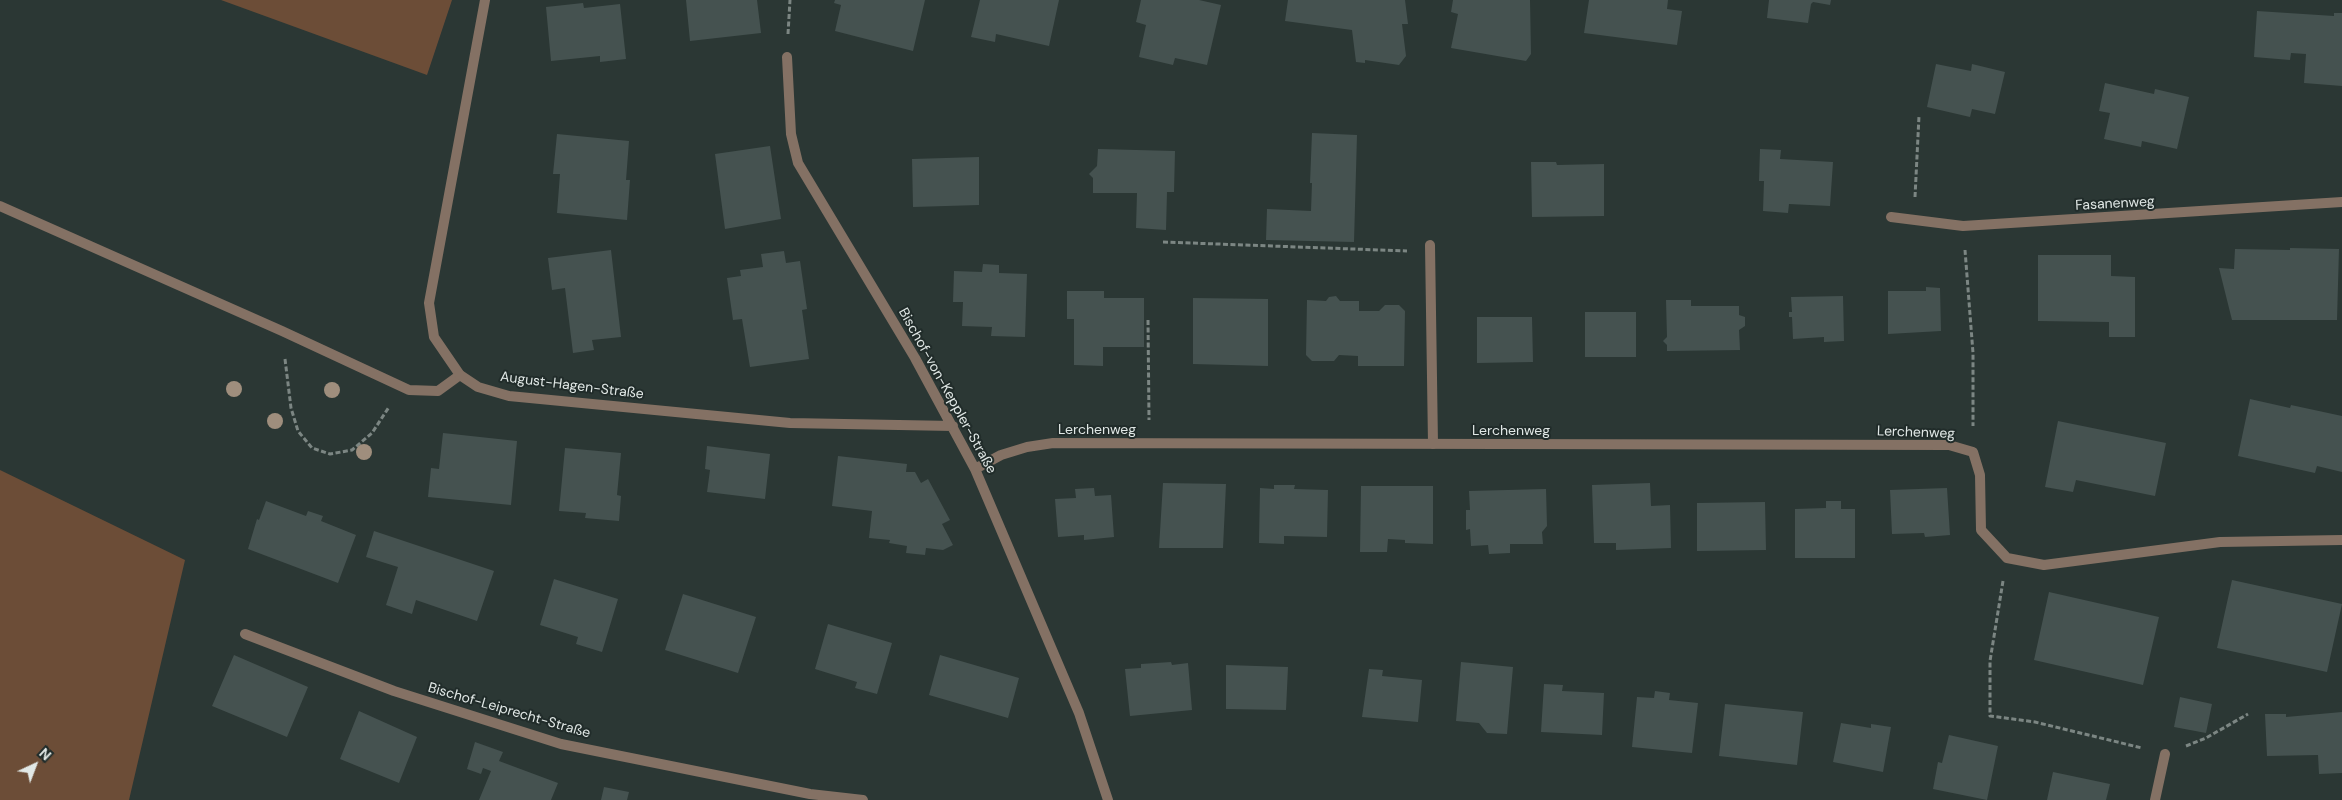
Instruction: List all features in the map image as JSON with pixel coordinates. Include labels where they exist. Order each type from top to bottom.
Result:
[{"type":"street","name":"August-Hagen-Straße","points":[[485,0],[429,303],[434,337],[460,375],[478,387],[508,396],[790,423],[952,426]]},
{"type":"street","name":"Bischof-von-Keppler-Straße","points":[[787,57],[791,134],[798,163],[915,358],[975,468],[1079,713],[1108,800]]},
{"type":"street","name":"Fasanenweg","points":[[1891,217],[1963,226],[2342,202]]},
{"type":"street","points":[[0,206],[282,331],[409,390],[438,391],[460,375]]},
{"type":"street","points":[[1430,249],[1433,444]]},
{"type":"street","name":"Lerchenweg","points":[[975,468],[1001,455],[1027,447],[1053,443],[1949,445],[1973,452],[1980,475],[1981,530],[2007,558]]},
{"type":"street","points":[[2007,558],[2044,565],[2220,542],[2342,540]]},
{"type":"street","name":"Bischof-Leiprecht-Straße","points":[[245,634],[394,691],[561,744],[810,794],[863,800]]},
{"type":"street","points":[[2155,800],[2165,754]]},
{"type":"path","points":[[787,57],[790,0]]},
{"type":"path","points":[[1914,220],[1920,116]]},
{"type":"path","points":[[1963,226],[1973,353],[1973,452]]},
{"type":"path","points":[[1163,242],[1430,249]]},
{"type":"path","points":[[1148,320],[1150,443]]},
{"type":"path","points":[[282,331],[291,408],[298,431],[312,448],[330,454],[352,450],[372,432],[387,408]]},
{"type":"path","points":[[2007,558],[1990,661],[1990,716],[2035,722],[2165,754],[2206,738],[2248,714]]},
{"type":"shaded area","points":[[221,0],[452,0],[427,75]]},
{"type":"shaded area","points":[[0,470],[185,560],[129,800],[0,800]]},
{"type":"building","points":[[686,0],[757,0],[761,33],[690,41]]},
{"type":"building","points":[[835,0],[925,0],[913,51],[835,31],[841,5],[834,3]]},
{"type":"building","points":[[980,0],[1059,0],[1049,46],[996,34],[995,42],[971,37]]},
{"type":"building","points":[[1141,0],[1199,0],[1221,5],[1207,65],[1175,58],[1173,65],[1139,57],[1146,25],[1136,22]]},
{"type":"building","points":[[1288,0],[1405,0],[1408,24],[1402,24],[1406,56],[1399,65],[1365,60],[1365,63],[1356,62],[1352,30],[1285,21]]},
{"type":"building","points":[[1453,0],[1530,0],[1531,54],[1526,61],[1451,48],[1458,14],[1451,12]]},
{"type":"building","points":[[1589,0],[1668,0],[1667,9],[1682,11],[1677,45],[1584,33]]},
{"type":"building","points":[[1769,0],[1831,0],[1830,5],[1813,2],[1811,4],[1808,23],[1767,18]]},
{"type":"building","points":[[583,3],[584,8],[620,4],[626,59],[600,62],[600,56],[551,61],[546,7]]},
{"type":"building","points":[[2257,11],[2334,16],[2334,13],[2342,13],[2342,86],[2304,83],[2306,54],[2291,53],[2290,60],[2254,57]]},
{"type":"building","points":[[1936,64],[1971,71],[1972,64],[2005,72],[1995,114],[1972,109],[1970,117],[1927,107]]},
{"type":"building","points":[[2105,83],[2154,94],[2155,89],[2189,97],[2177,149],[2142,141],[2141,147],[2104,139],[2110,113],[2099,111]]},
{"type":"building","points":[[1312,133],[1357,135],[1354,242],[1266,240],[1267,209],[1311,211]]},
{"type":"building","points":[[557,134],[629,141],[626,180],[630,180],[627,220],[557,213],[560,174],[553,174]]},
{"type":"building","points":[[770,146],[781,219],[725,229],[715,154]]},
{"type":"building","points":[[1098,149],[1175,151],[1174,192],[1167,192],[1166,230],[1136,228],[1137,193],[1093,193],[1093,178],[1089,174],[1097,166]]},
{"type":"building","points":[[1760,149],[1781,150],[1780,159],[1833,162],[1830,206],[1789,204],[1788,213],[1763,211],[1764,181],[1759,181]]},
{"type":"building","points":[[979,157],[979,205],[913,207],[912,159]]},
{"type":"building","points":[[1531,162],[1556,162],[1557,165],[1604,164],[1604,216],[1532,217]]},
{"type":"building","points":[[2290,248],[2339,249],[2337,320],[2232,320],[2219,268],[2234,269],[2235,249],[2290,250]]},
{"type":"building","points":[[611,250],[621,337],[592,340],[594,350],[573,353],[565,288],[552,290],[548,258]]},
{"type":"building","points":[[784,251],[786,263],[800,261],[807,309],[802,310],[809,359],[750,367],[742,319],[733,320],[727,278],[741,276],[740,270],[763,267],[761,254]]},
{"type":"building","points":[[2038,255],[2111,255],[2111,276],[2135,277],[2135,337],[2109,337],[2109,322],[2038,321]]},
{"type":"building","points":[[983,264],[999,265],[999,273],[1027,274],[1025,337],[991,336],[992,327],[962,326],[963,302],[953,302],[954,271],[982,272]]},
{"type":"building","points":[[1926,287],[1940,288],[1941,331],[1888,334],[1888,291],[1926,291]]},
{"type":"building","points":[[1067,291],[1104,291],[1104,298],[1144,298],[1144,347],[1103,347],[1103,366],[1074,365],[1074,319],[1067,319]]},
{"type":"building","points":[[1336,296],[1340,301],[1359,301],[1359,311],[1379,311],[1385,305],[1399,305],[1405,311],[1404,366],[1358,366],[1358,356],[1339,355],[1334,361],[1312,361],[1306,355],[1307,300],[1326,301],[1329,297]]},
{"type":"building","points":[[1843,296],[1844,341],[1824,342],[1824,337],[1793,339],[1792,317],[1789,317],[1789,312],[1792,312],[1791,297]]},
{"type":"building","points":[[1193,298],[1268,299],[1268,366],[1193,364]]},
{"type":"building","points":[[1666,300],[1691,300],[1691,306],[1739,306],[1739,315],[1745,317],[1745,326],[1739,330],[1740,350],[1667,351],[1667,345],[1663,341],[1667,337]]},
{"type":"building","points":[[1585,312],[1636,312],[1636,357],[1585,357]]},
{"type":"building","points":[[1477,317],[1532,317],[1533,362],[1477,363]]},
{"type":"building","points":[[2250,399],[2290,408],[2291,405],[2342,416],[2342,472],[2317,466],[2315,473],[2238,456]]},
{"type":"building","points":[[2058,421],[2166,443],[2155,496],[2076,480],[2073,492],[2045,487]]},
{"type":"building","points":[[443,433],[517,441],[511,505],[428,497],[431,468],[439,469]]},
{"type":"building","points":[[707,446],[770,454],[765,499],[707,492],[710,470],[705,469]]},
{"type":"building","points":[[565,448],[621,453],[617,495],[621,496],[619,521],[585,518],[586,513],[559,511]]},
{"type":"building","points":[[838,456],[907,464],[906,472],[915,472],[921,483],[928,479],[950,520],[942,524],[953,545],[943,550],[926,548],[925,555],[906,553],[907,546],[889,543],[890,540],[869,538],[872,511],[832,506]]},
{"type":"building","points":[[1163,483],[1226,484],[1223,548],[1159,548]]},
{"type":"building","points":[[1650,483],[1651,506],[1670,505],[1671,548],[1616,550],[1616,543],[1594,543],[1592,485]]},
{"type":"building","points":[[1274,485],[1295,485],[1294,489],[1328,490],[1327,537],[1284,536],[1284,544],[1259,543],[1260,488],[1274,489]]},
{"type":"building","points":[[1361,486],[1433,486],[1433,544],[1405,543],[1405,540],[1388,539],[1387,552],[1360,552]]},
{"type":"building","points":[[1094,488],[1095,496],[1111,495],[1114,537],[1084,540],[1084,535],[1058,537],[1055,499],[1076,498],[1075,489]]},
{"type":"building","points":[[1947,488],[1950,535],[1925,537],[1924,533],[1892,534],[1890,490]]},
{"type":"building","points":[[1546,489],[1547,526],[1542,532],[1543,544],[1510,544],[1510,553],[1489,554],[1488,545],[1471,546],[1470,529],[1466,530],[1466,510],[1470,510],[1469,491]]},
{"type":"building","points":[[266,501],[306,516],[308,511],[323,516],[321,521],[356,535],[338,583],[248,549],[257,519],[259,520]]},
{"type":"building","points":[[1826,501],[1841,501],[1841,509],[1855,509],[1855,558],[1795,558],[1795,509],[1826,508]]},
{"type":"building","points":[[1765,502],[1766,550],[1697,551],[1697,503]]},
{"type":"building","points":[[374,531],[494,571],[477,621],[416,600],[412,614],[386,605],[398,567],[366,557]]},
{"type":"building","points":[[554,579],[618,599],[602,652],[576,644],[578,637],[540,625]]},
{"type":"building","points":[[2232,580],[2342,604],[2327,672],[2217,648]]},
{"type":"building","points":[[2049,592],[2159,617],[2143,685],[2034,660]]},
{"type":"building","points":[[683,594],[756,617],[738,673],[665,650]]},
{"type":"building","points":[[828,624],[892,643],[877,694],[855,688],[857,682],[815,669]]},
{"type":"building","points":[[234,655],[308,687],[287,737],[212,706]]},
{"type":"building","points":[[940,655],[1019,678],[1008,718],[929,695]]},
{"type":"building","points":[[1171,662],[1172,665],[1188,663],[1192,710],[1130,716],[1125,669],[1141,668],[1141,664]]},
{"type":"building","points":[[1461,662],[1513,667],[1507,734],[1487,733],[1479,723],[1456,721]]},
{"type":"building","points":[[1226,665],[1288,667],[1286,710],[1226,709]]},
{"type":"building","points":[[1369,669],[1383,670],[1382,676],[1422,680],[1418,722],[1362,717]]},
{"type":"building","points":[[1544,684],[1563,685],[1562,691],[1604,693],[1602,735],[1541,732]]},
{"type":"building","points":[[1655,691],[1670,693],[1669,700],[1698,703],[1692,753],[1632,747],[1637,697],[1654,698]]},
{"type":"building","points":[[2180,697],[2212,704],[2206,733],[2174,727]]},
{"type":"building","points":[[1725,704],[1803,712],[1797,765],[1719,756]]},
{"type":"building","points":[[359,711],[417,737],[399,783],[340,759]]},
{"type":"building","points":[[2342,712],[2342,773],[2319,774],[2318,755],[2267,756],[2265,714],[2286,714],[2286,717]]},
{"type":"building","points":[[1841,723],[1871,728],[1871,724],[1891,727],[1883,772],[1833,762]]},
{"type":"building","points":[[1949,735],[1998,746],[1987,800],[1933,789],[1938,762],[1942,763]]},
{"type":"building","points":[[475,742],[503,752],[499,761],[558,783],[551,800],[479,800],[491,771],[483,768],[481,774],[467,769]]},
{"type":"building","points":[[2053,772],[2110,784],[2106,800],[2047,800]]},
{"type":"building","points":[[604,787],[629,792],[627,800],[601,800]]}]
